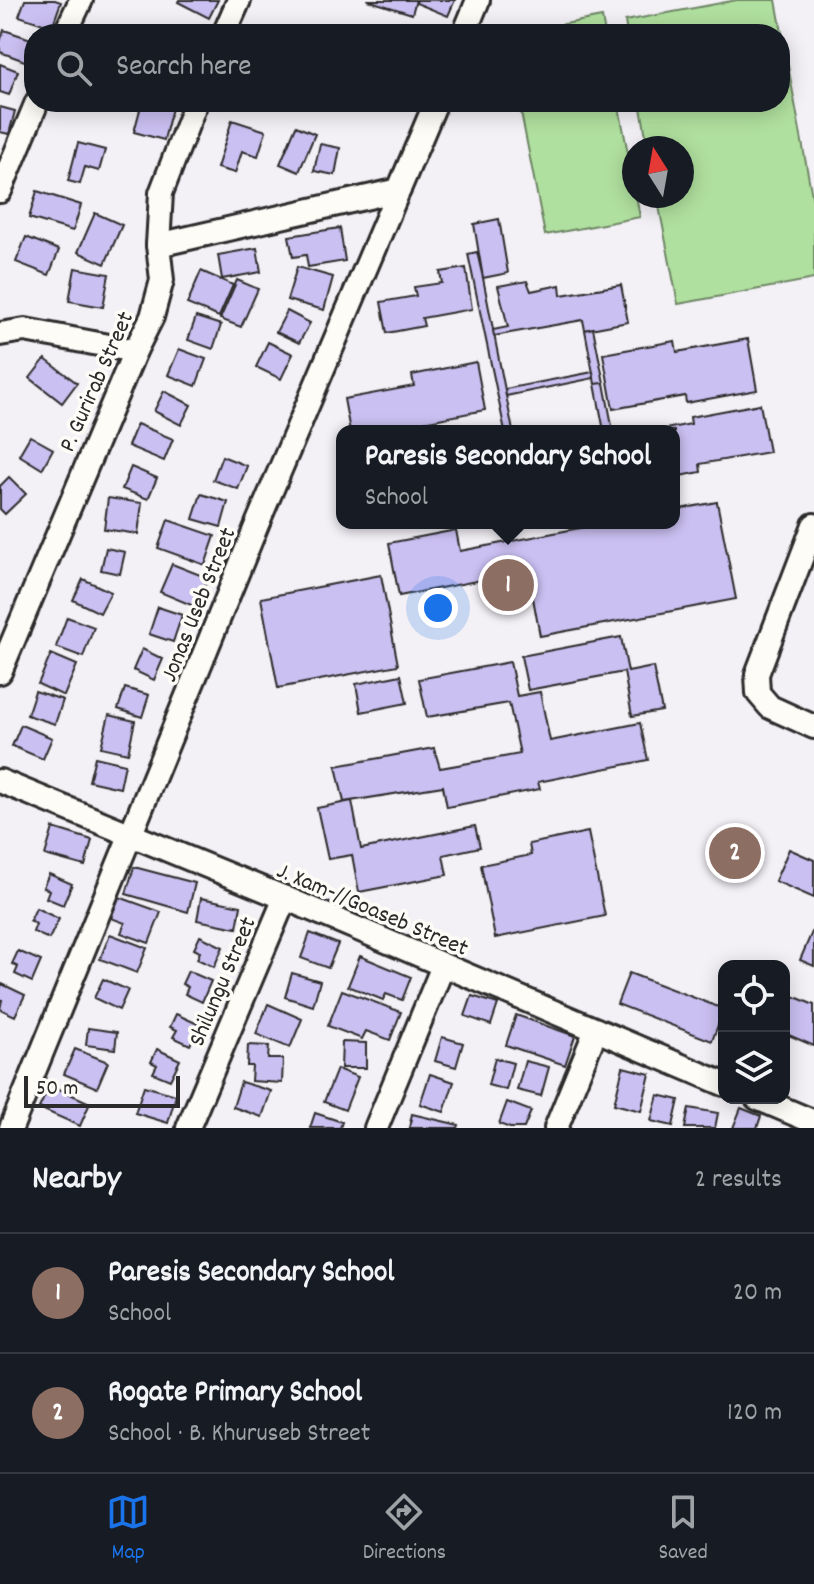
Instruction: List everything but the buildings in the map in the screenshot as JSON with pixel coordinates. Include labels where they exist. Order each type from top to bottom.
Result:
[{"type":"street","points":[[70,24],[81,0]]},
{"type":"street","points":[[228,24],[239,0]]},
{"type":"street","points":[[468,24],[478,0]]},
{"type":"street","points":[[0,191],[33,112]]},
{"type":"street","name":"P. Gurirab Street","points":[[0,672],[152,317],[162,280],[158,245],[161,193],[192,112]]},
{"type":"street","name":"Jonas Useb Street","points":[[11,1128],[258,522],[432,112]]},
{"type":"street","points":[[158,245],[399,190]]},
{"type":"street","points":[[0,334],[25,330],[135,351]]},
{"type":"street","points":[[812,538],[757,674],[758,693],[770,707],[814,727]]},
{"type":"street","name":"J. Xam-//Goaseb Street","points":[[0,781],[718,1081]]},
{"type":"street","name":"Shilungu Street","points":[[188,1128],[285,898]]},
{"type":"street","points":[[376,1128],[443,966]]},
{"type":"street","points":[[556,1128],[596,1030]]},
{"type":"street","points":[[771,1104],[814,1122]]},
{"type":"green space","points":[[737,0],[776,0],[780,24],[625,24],[625,21]]},
{"type":"green space","points":[[602,17],[603,24],[565,24]]},
{"type":"green space","points":[[790,76],[814,207],[814,279],[678,304],[659,208],[694,208],[694,136],[646,136],[642,112],[790,112]]},
{"type":"green space","points":[[521,112],[620,112],[625,136],[622,136],[622,208],[638,208],[640,217],[545,235]]},
{"type":"place","name":"Paresis Secondary School","points":[[508,585]]},
{"type":"place","name":"Rogate Primary School","points":[[735,853]]}]
